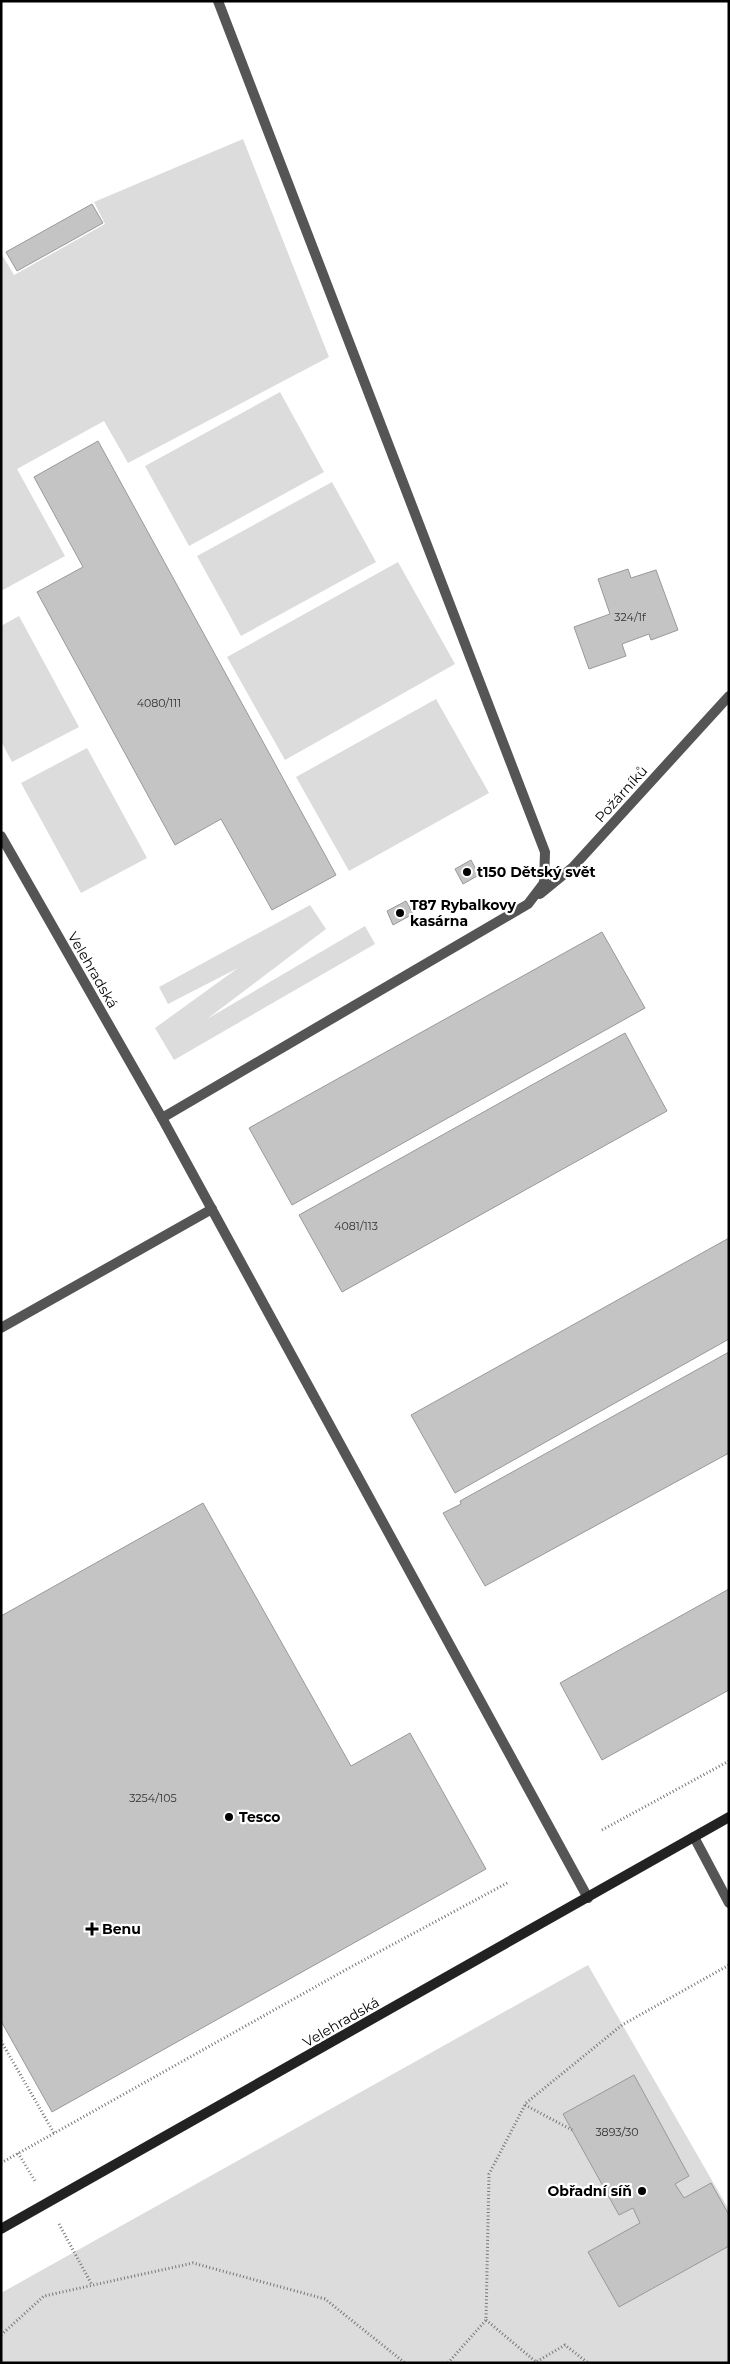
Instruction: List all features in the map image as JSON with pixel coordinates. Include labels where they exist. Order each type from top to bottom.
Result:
[{"type":"main road","name":"Velehradská","points":[[1,2230],[729,1817]]},
{"type":"street","points":[[162,1118],[528,904],[544,884],[545,852],[218,1]]},
{"type":"street","name":"Požárníků","points":[[528,904],[573,867],[729,696]]},
{"type":"street","name":"Velehradská","points":[[1,836],[162,1118],[588,1898]]},
{"type":"street","points":[[1,1328],[212,1210]]},
{"type":"street","points":[[694,1836],[729,1903]]},
{"type":"path","points":[[602,1830],[729,1761]]},
{"type":"path","points":[[1,2163],[509,1882]]},
{"type":"path","points":[[448,2363],[486,2320],[489,2174],[525,2105],[622,2025],[729,1965]]},
{"type":"path","points":[[1,2041],[54,2133]]},
{"type":"path","points":[[525,2105],[572,2130]]},
{"type":"path","points":[[1,2335],[44,2296],[193,2262],[325,2299],[402,2362]]},
{"type":"path","points":[[486,2320],[536,2362],[565,2345],[588,2363]]},
{"type":"shaded area","points":[[243,139],[329,357],[128,463],[104,421],[17,469],[65,556],[1,591],[1,253],[14,275],[105,224],[94,202]]},
{"type":"shaded area","points":[[280,392],[324,472],[189,546],[145,466]]},
{"type":"shaded area","points":[[332,482],[376,562],[241,636],[197,556]]},
{"type":"shaded area","points":[[398,562],[455,664],[285,760],[227,657]]},
{"type":"shaded area","points":[[19,616],[79,727],[12,762],[1,741],[1,626]]},
{"type":"shaded area","points":[[436,699],[489,793],[349,871],[296,777]]},
{"type":"shaded area","points":[[87,748],[147,858],[81,893],[21,783]]},
{"type":"shaded area","points":[[310,905],[326,929],[207,1019],[365,926],[375,944],[174,1060],[155,1028],[238,968],[168,1004],[159,987]]},
{"type":"shaded area","points":[[588,1965],[729,2210],[729,2363],[1,2363],[1,2293]]},
{"type":"building","points":[[92,204],[103,223],[17,271],[6,252]]},
{"type":"building","points":[[98,441],[336,875],[272,910],[221,819],[175,845],[37,592],[83,567],[34,477]]},
{"type":"building","points":[[628,569],[631,578],[656,570],[678,630],[651,640],[649,634],[622,644],[626,656],[589,669],[574,627],[610,614],[598,579]]},
{"type":"building","name":"t150 Dětský svět","points":[[471,860],[479,875],[463,884],[455,869]]},
{"type":"building","name":"T87 Rybalkovy kasárna","points":[[406,901],[413,914],[393,925],[387,911]]},
{"type":"building","points":[[602,932],[645,1008],[292,1205],[249,1128]]},
{"type":"building","points":[[625,1033],[667,1111],[342,1292],[299,1215]]},
{"type":"building","points":[[729,1238],[729,1339],[455,1493],[411,1415]]},
{"type":"building","points":[[729,1352],[729,1453],[485,1586],[443,1513],[461,1504],[460,1501]]},
{"type":"building","name":"Tesco","points":[[203,1503],[351,1766],[410,1733],[486,1869],[52,2112],[1,2021],[1,1616]]},
{"type":"building","points":[[729,1589],[729,1690],[602,1760],[560,1683]]},
{"type":"building","name":"Obřadní síň","points":[[634,2075],[689,2176],[675,2184],[684,2198],[711,2183],[729,2215],[729,2246],[619,2307],[588,2252],[640,2223],[633,2208],[619,2215],[563,2114]]},
{"type":"place","name":"t150 Dětský svět","points":[[467,872]]},
{"type":"place","name":"T87 Rybalkovy kasárna","points":[[400,913]]},
{"type":"place","name":"Tesco","points":[[229,1817]]},
{"type":"place","name":"Benu","points":[[92,1929]]},
{"type":"place","name":"Obřadní síň","points":[[642,2191]]}]
